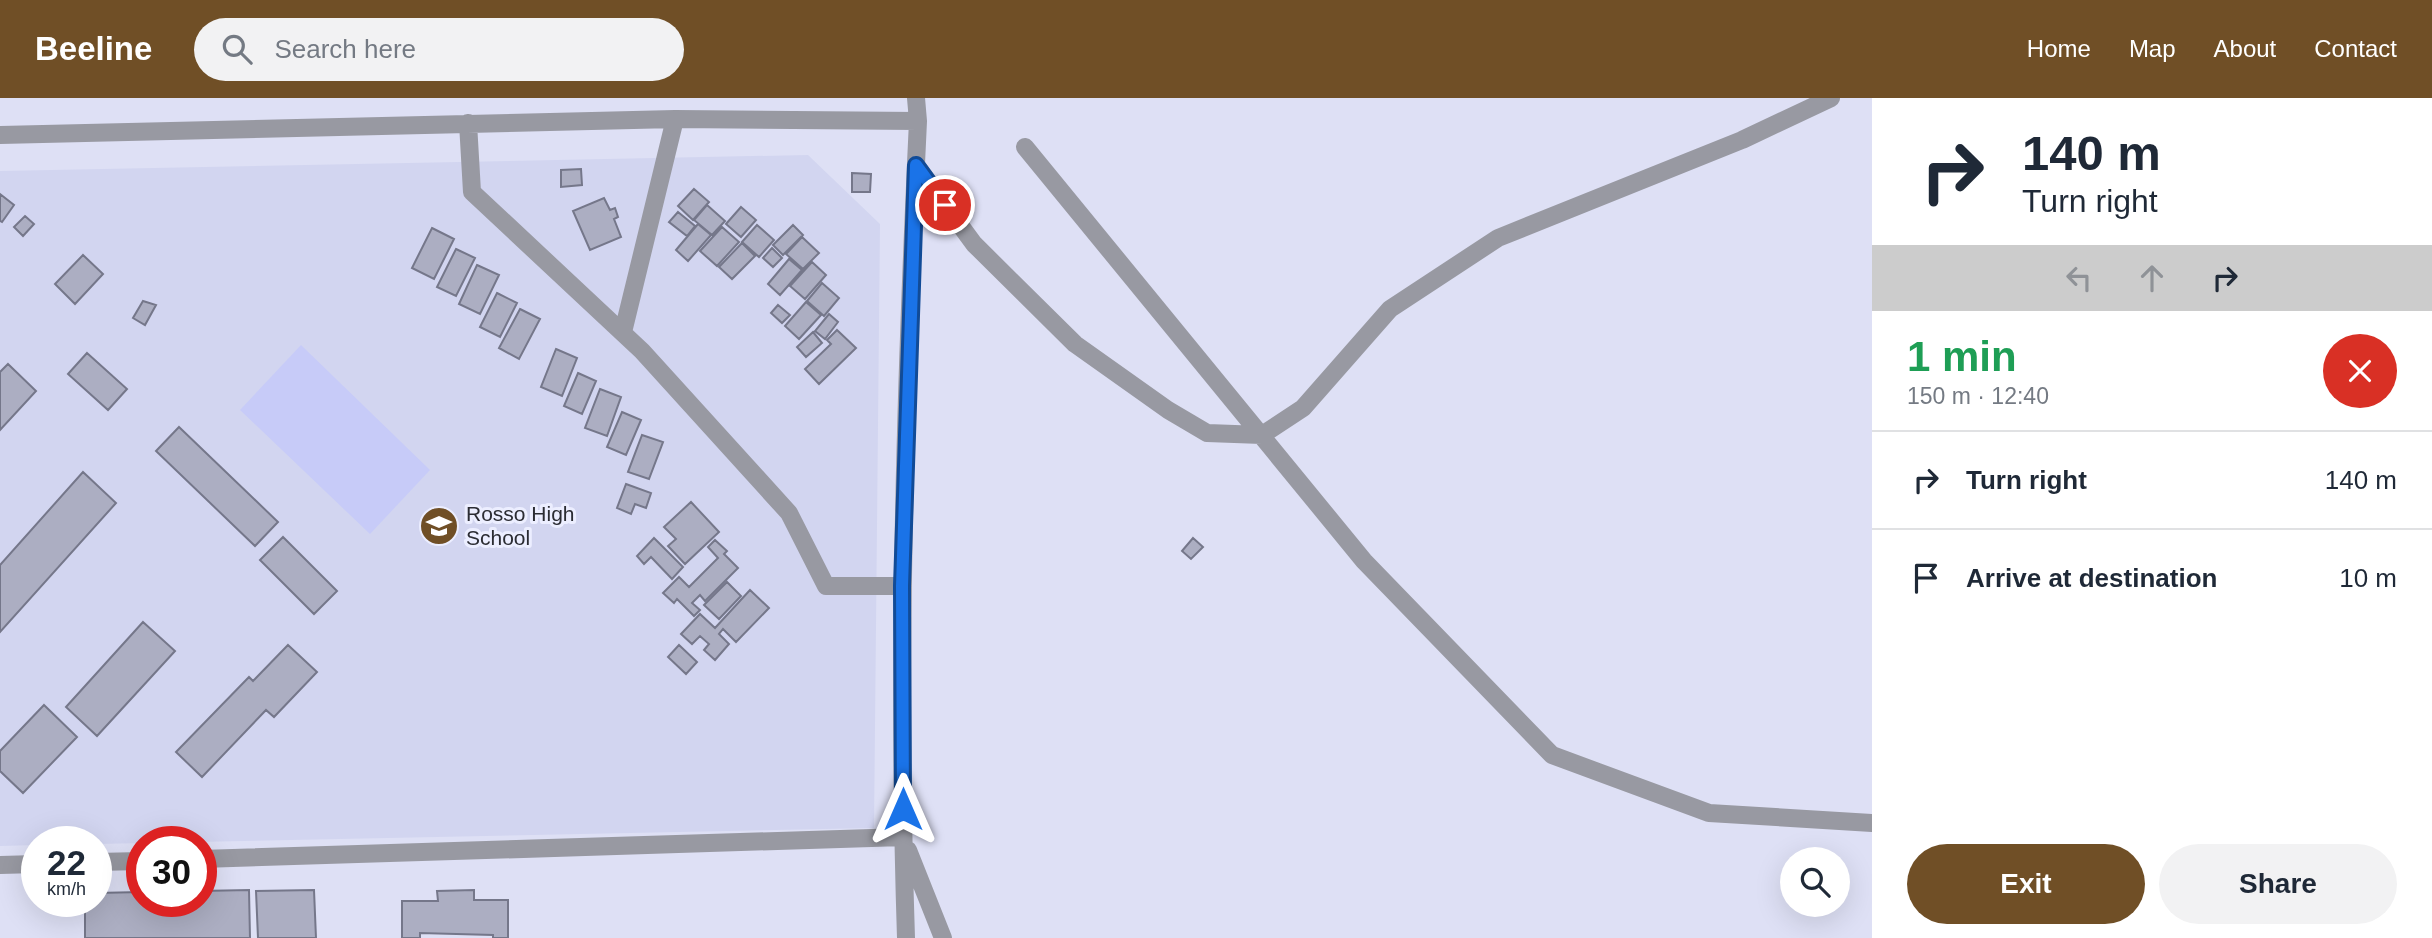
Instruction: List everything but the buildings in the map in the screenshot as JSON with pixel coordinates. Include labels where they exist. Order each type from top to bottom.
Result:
[{"type":"street","points":[[906,938],[902,586],[918,121],[916,98]]},
{"type":"street","points":[[916,165],[974,244],[1075,344],[1168,410],[1207,433],[1262,435],[1303,408],[1390,309],[1499,238],[1742,140],[1830,98]]},
{"type":"street","points":[[0,135],[675,119],[918,121]]},
{"type":"street","points":[[623,332],[675,119]]},
{"type":"street","points":[[468,123],[472,192],[642,351],[789,513],[826,586],[902,586]]},
{"type":"street","points":[[1025,147],[1364,561],[1552,755],[1709,813],[1872,823]]},
{"type":"street","points":[[217,858],[903,837]]},
{"type":"street","points":[[903,837],[943,938]]},
{"type":"street","points":[[0,865],[21,864]]},
{"type":"shaded area","name":"Rosso High School","points":[[808,155],[880,224],[874,828],[217,842],[217,826],[126,826],[126,843],[112,844],[112,826],[21,826],[21,845],[0,846],[0,171]]},
{"type":"shaded area","points":[[301,345],[430,470],[370,534],[240,410]]},
{"type":"place","name":"Rosso High School","points":[[439,526]]},
{"type":"route","points":[[903,809],[902,586],[916,165],[945,205]]}]
